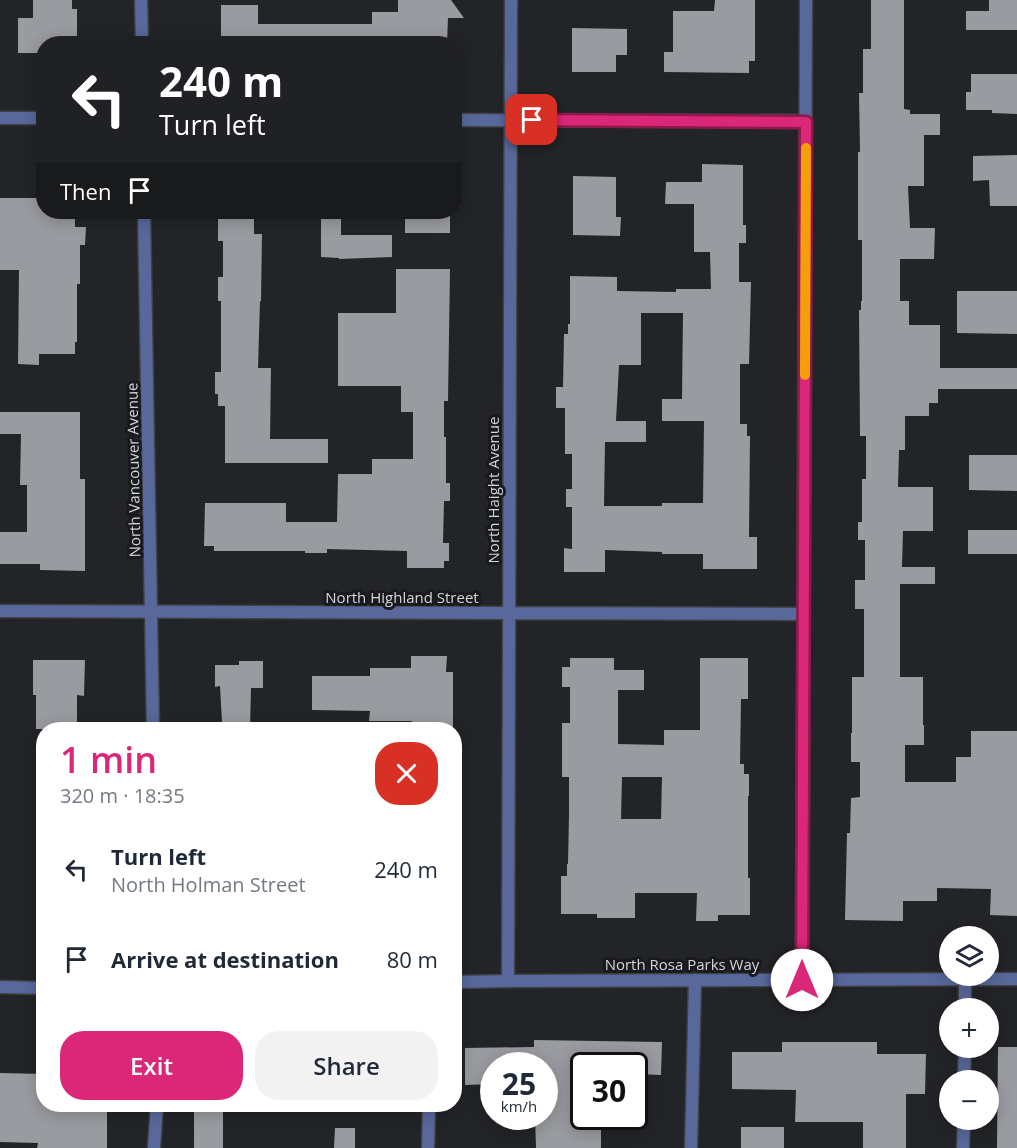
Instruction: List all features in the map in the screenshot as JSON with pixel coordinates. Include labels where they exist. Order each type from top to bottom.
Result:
[{"type":"street","points":[[141,0],[142,36]]},
{"type":"street","name":"North Haight Avenue","points":[[508,981],[511,0]]},
{"type":"street","points":[[802,980],[806,0]]},
{"type":"street","points":[[0,118],[36,118]]},
{"type":"street","points":[[462,120],[806,122]]},
{"type":"street","name":"North Vancouver Avenue","points":[[144,219],[153,722]]},
{"type":"street","name":"North Highland Street","points":[[0,611],[804,615]]},
{"type":"street","name":"North Rosa Parks Way","points":[[462,982],[939,979]]},
{"type":"street","name":"North Rosa Parks Way","points":[[999,979],[1017,979]]},
{"type":"street","points":[[691,1148],[695,980]]},
{"type":"street","points":[[0,987],[36,988]]},
{"type":"street","points":[[154,1148],[156,1112]]},
{"type":"street","points":[[428,1148],[429,1112]]},
{"type":"street","points":[[963,1148],[964,1130]]},
{"type":"building","points":[[33,0],[72,0],[72,9],[77,9],[77,36],[36,36],[36,53],[18,53],[18,18],[33,18]]},
{"type":"building","points":[[398,0],[451,0],[464,18],[448,18],[447,36],[221,36],[221,5],[258,5],[258,24],[372,24],[372,12],[398,12]]},
{"type":"building","points":[[715,0],[755,0],[755,61],[749,61],[749,73],[664,72],[664,52],[673,52],[673,11],[714,11]]},
{"type":"building","points":[[871,0],[904,0],[904,109],[910,110],[910,114],[940,114],[940,135],[924,135],[924,186],[908,186],[910,228],[935,228],[934,259],[900,259],[900,301],[909,301],[909,325],[940,325],[940,368],[1017,368],[1017,389],[938,389],[938,403],[929,403],[929,416],[905,416],[905,450],[899,450],[898,487],[933,487],[933,531],[903,531],[902,567],[935,567],[935,584],[900,584],[900,677],[923,677],[924,745],[905,745],[905,782],[956,782],[956,757],[971,757],[971,731],[1017,731],[1017,916],[990,915],[991,889],[937,888],[937,901],[903,901],[903,921],[845,920],[847,833],[850,833],[851,798],[860,797],[860,762],[851,762],[852,677],[864,677],[864,609],[855,609],[855,580],[865,580],[865,540],[858,540],[858,522],[862,522],[862,479],[866,479],[866,436],[860,436],[859,310],[861,310],[862,301],[862,240],[858,240],[858,152],[860,152],[859,93],[863,93],[863,49],[871,49]]},
{"type":"building","points":[[989,0],[1017,0],[1017,30],[966,30],[966,11],[989,11]]},
{"type":"building","points":[[572,28],[627,29],[627,55],[616,55],[616,72],[572,72]]},
{"type":"building","points":[[971,74],[1017,74],[1017,114],[992,113],[992,110],[966,110],[966,92],[971,92]]},
{"type":"building","points":[[1017,155],[1017,206],[990,206],[989,180],[973,181],[973,156]]},
{"type":"building","points":[[702,164],[743,165],[743,225],[746,225],[746,243],[739,243],[739,282],[751,282],[749,364],[740,364],[740,424],[747,424],[747,436],[750,436],[749,537],[757,537],[757,569],[703,569],[703,554],[605,550],[605,572],[564,572],[564,548],[572,549],[572,507],[566,507],[566,489],[572,489],[572,454],[565,454],[565,408],[556,408],[556,387],[563,387],[564,334],[568,334],[568,324],[570,324],[570,276],[617,277],[617,291],[676,292],[676,289],[711,289],[710,252],[694,252],[694,204],[665,204],[666,182],[702,182]],"holes":[[[641,313],[683,313],[682,399],[662,399],[662,421],[704,421],[703,503],[604,506],[605,442],[646,442],[646,421],[616,421],[619,365],[641,365]]]},
{"type":"building","points":[[573,176],[616,177],[616,217],[621,217],[620,236],[573,235]]},
{"type":"building","points":[[0,198],[36,198],[36,219],[75,219],[75,227],[86,227],[85,245],[80,245],[75,354],[39,354],[39,365],[18,364],[19,270],[0,270]]},
{"type":"building","points":[[218,219],[254,219],[254,234],[262,234],[258,368],[271,368],[270,439],[328,439],[328,463],[225,463],[225,406],[218,406],[218,394],[215,394],[215,372],[221,372],[221,301],[218,301],[218,277],[223,277],[223,241],[218,241]]},
{"type":"building","points":[[321,219],[341,219],[341,235],[392,235],[392,257],[339,259],[321,257]]},
{"type":"building","points":[[405,219],[450,219],[450,233],[405,233]]},
{"type":"building","points":[[396,269],[450,269],[448,401],[444,401],[444,437],[446,437],[446,483],[450,483],[450,501],[444,501],[443,543],[449,543],[449,561],[444,561],[444,568],[407,568],[407,551],[327,549],[327,553],[305,553],[305,551],[214,551],[214,546],[204,546],[205,503],[286,503],[286,522],[337,522],[338,474],[372,474],[372,459],[413,459],[413,412],[401,412],[401,386],[338,386],[338,313],[396,313]]},
{"type":"building","points":[[957,291],[1017,291],[1017,334],[957,333]]},
{"type":"building","points":[[0,412],[80,412],[80,479],[85,479],[85,571],[40,570],[40,564],[0,564],[0,532],[27,532],[27,485],[20,485],[21,434],[0,434]]},
{"type":"building","points":[[969,455],[1017,455],[1017,491],[969,490]]},
{"type":"building","points":[[968,530],[1017,530],[1017,554],[968,554]]},
{"type":"building","points":[[411,656],[447,656],[446,672],[453,672],[453,722],[369,721],[370,711],[312,710],[312,676],[370,676],[370,668],[411,668]]},
{"type":"building","points":[[570,658],[614,658],[614,670],[644,670],[644,690],[618,690],[618,744],[664,745],[664,730],[700,730],[700,658],[748,658],[748,699],[741,699],[740,764],[744,764],[744,774],[749,774],[750,915],[718,915],[718,921],[696,921],[697,893],[635,893],[635,918],[597,918],[597,914],[561,914],[561,876],[567,876],[569,814],[569,777],[562,777],[562,723],[570,723],[570,687],[562,687],[562,667],[570,667]],"holes":[[[622,777],[662,777],[661,819],[621,819]]]},
{"type":"building","points":[[33,660],[85,660],[84,696],[77,695],[77,722],[36,722],[36,695],[33,695]]},
{"type":"building","points":[[239,661],[263,661],[263,688],[251,688],[250,722],[222,722],[220,686],[215,687],[215,665],[239,665]]},
{"type":"building","points":[[534,1040],[662,1042],[661,1075],[648,1075],[648,1052],[570,1052],[570,1130],[601,1130],[601,1148],[536,1148],[535,1130],[558,1130],[558,1052],[480,1052],[480,1084],[465,1085],[465,1048],[534,1047]]},
{"type":"building","points":[[782,1042],[877,1042],[877,1054],[926,1054],[925,1094],[906,1094],[906,1148],[863,1148],[863,1122],[795,1122],[796,1090],[732,1089],[732,1052],[782,1052]]},
{"type":"building","points":[[999,1047],[1017,1047],[1017,1148],[997,1148],[997,1130],[999,1130]]},
{"type":"building","points":[[0,1073],[36,1074],[36,1112],[107,1112],[107,1148],[37,1148],[38,1143],[0,1142]]},
{"type":"building","points":[[194,1112],[223,1112],[223,1148],[194,1148]]},
{"type":"building","points":[[741,1127],[784,1127],[784,1148],[741,1148]]},
{"type":"building","points":[[335,1128],[355,1128],[355,1148],[334,1148]]},
{"type":"slow traffic","points":[[805,375],[806,148]]},
{"type":"route","points":[[532,120],[806,122],[802,980]]}]
